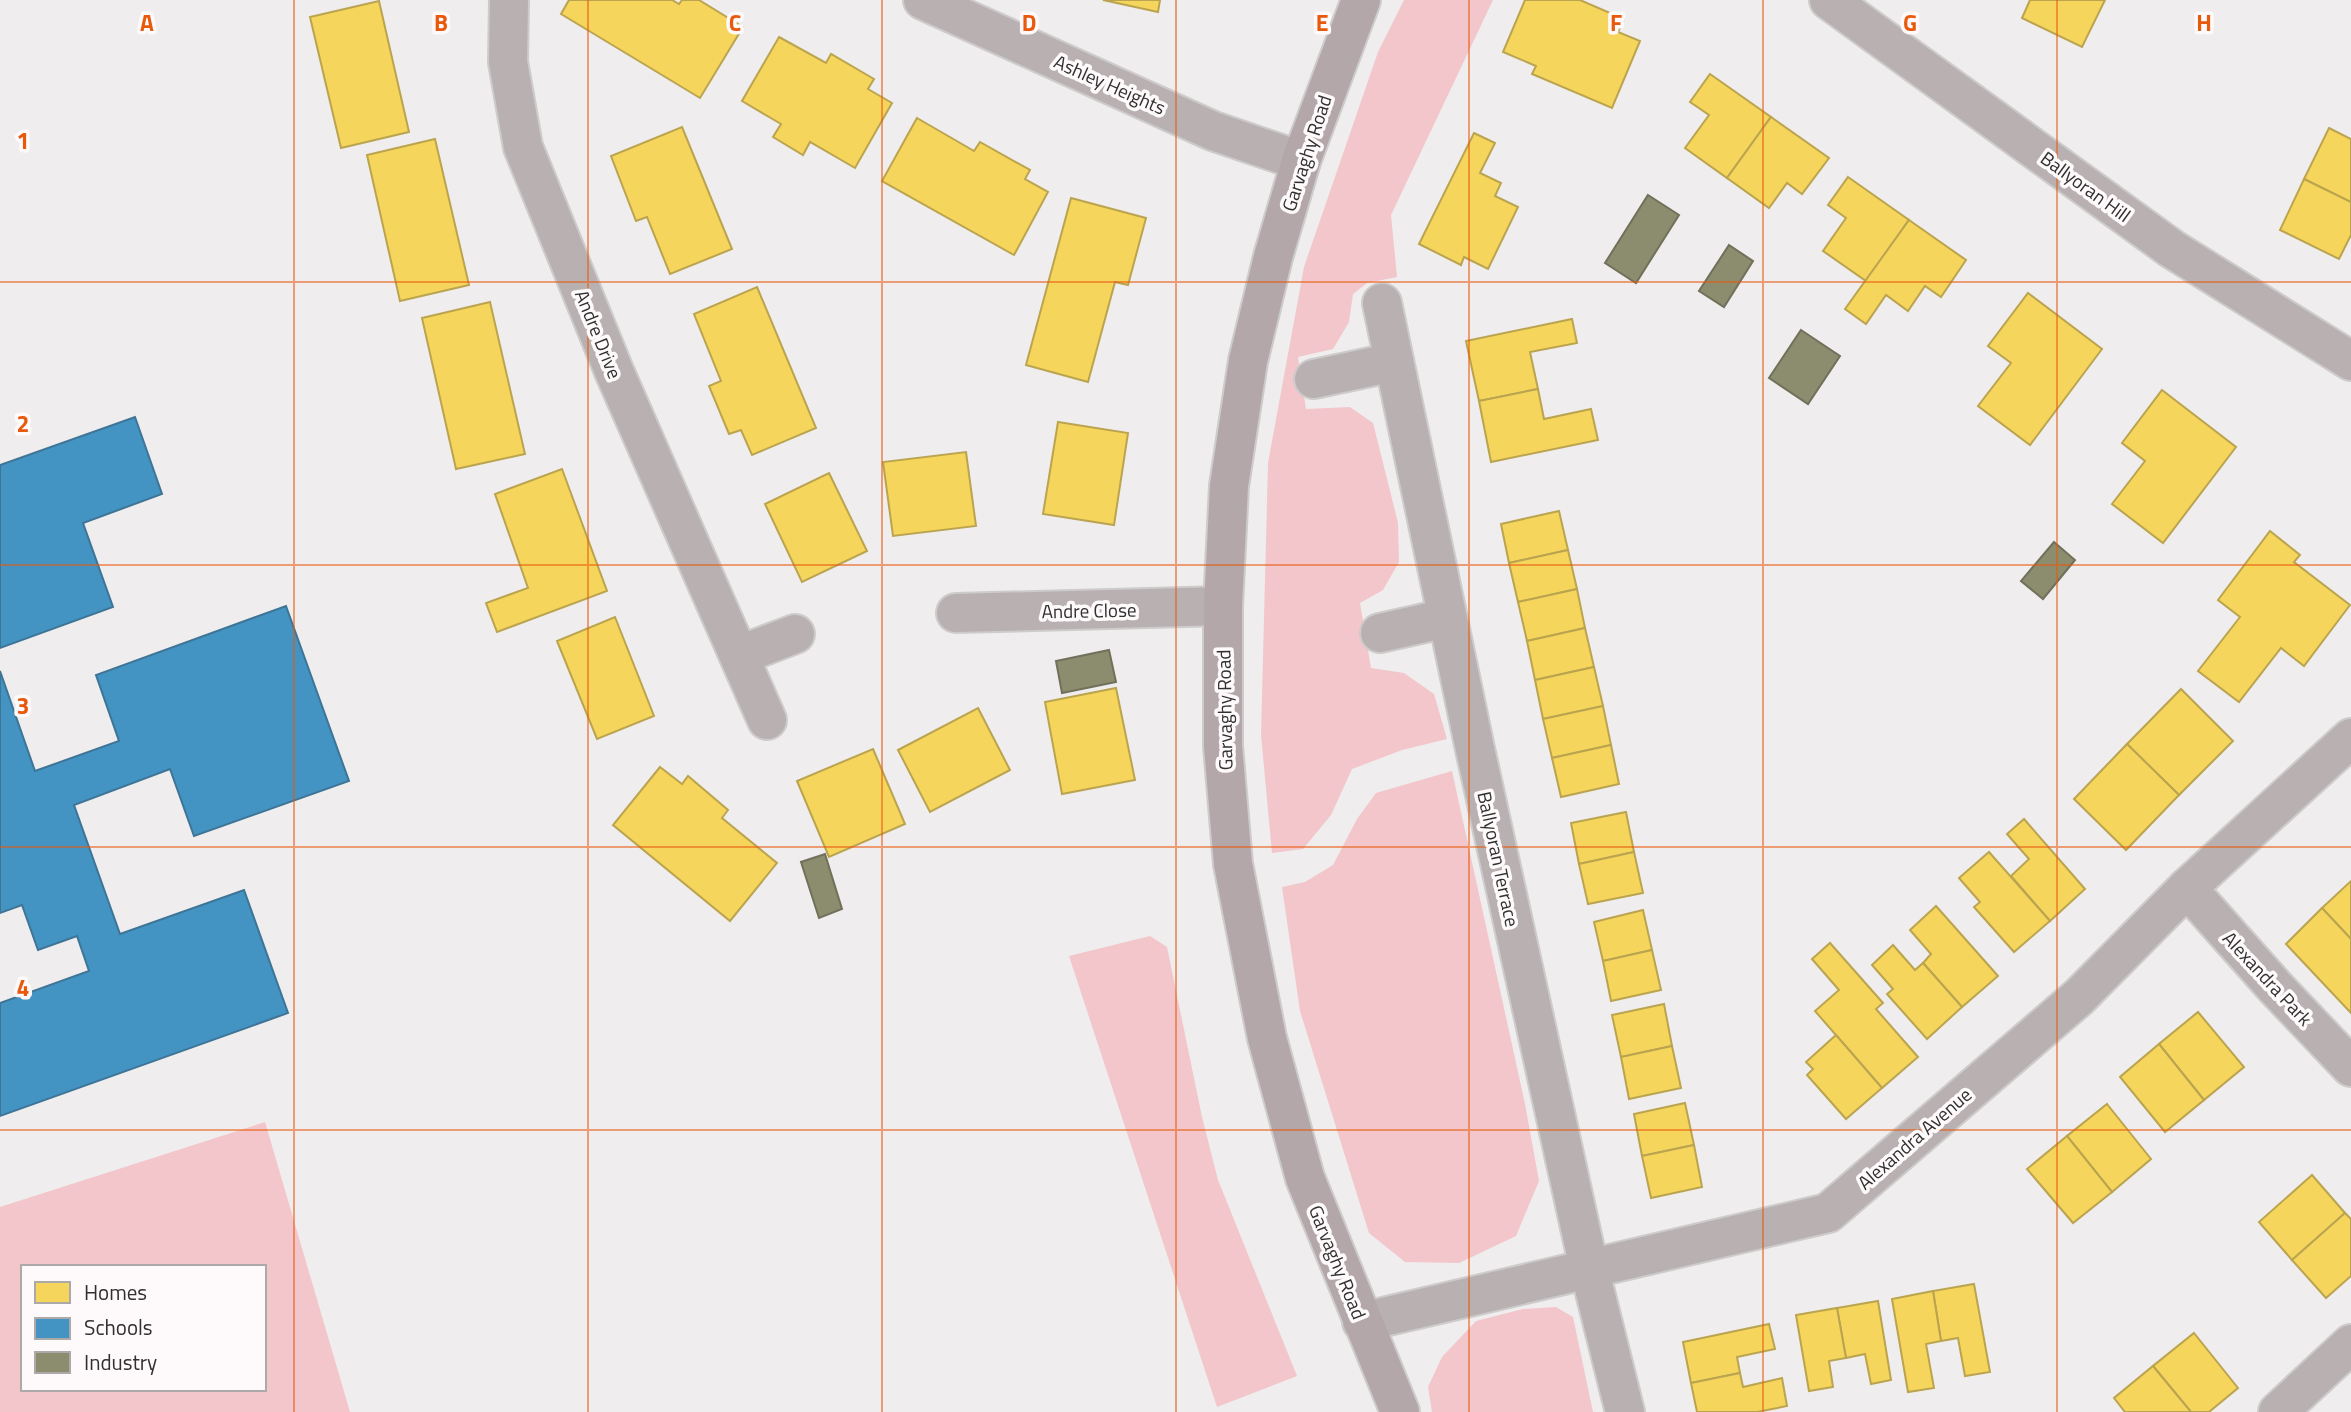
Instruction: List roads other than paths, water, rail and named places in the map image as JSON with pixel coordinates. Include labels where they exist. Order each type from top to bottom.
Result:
[{"type":"main road","name":"Garvaghy Road","points":[[1361,0],[1301,161],[1273,257],[1248,361],[1229,486],[1223,606],[1223,746],[1232,850],[1267,1038],[1305,1178],[1399,1412]]},
{"type":"street","name":"Andre Drive","points":[[509,0],[508,62],[523,147],[614,371],[767,720]]},
{"type":"street","name":"Ashley Heights","points":[[923,0],[1213,131],[1301,161]]},
{"type":"street","name":"Ballyoran Hill","points":[[1829,0],[2172,249],[2351,361]]},
{"type":"street","name":"Ballyoran Terrace","points":[[1382,303],[1447,618],[1589,1268],[1625,1412]]},
{"type":"street","points":[[1314,379],[1394,362]]},
{"type":"street","name":"Andre Close","points":[[956,613],[1223,606]]},
{"type":"street","points":[[1380,633],[1447,618]]},
{"type":"street","points":[[740,655],[795,634]]},
{"type":"street","name":"Alexandra Avenue","points":[[1362,1322],[1828,1213],[2079,997],[2187,888],[2351,738]]},
{"type":"street","name":"Alexandra Park","points":[[2187,888],[2274,987],[2351,1067]]},
{"type":"street","points":[[2278,1412],[2351,1344]]}]
